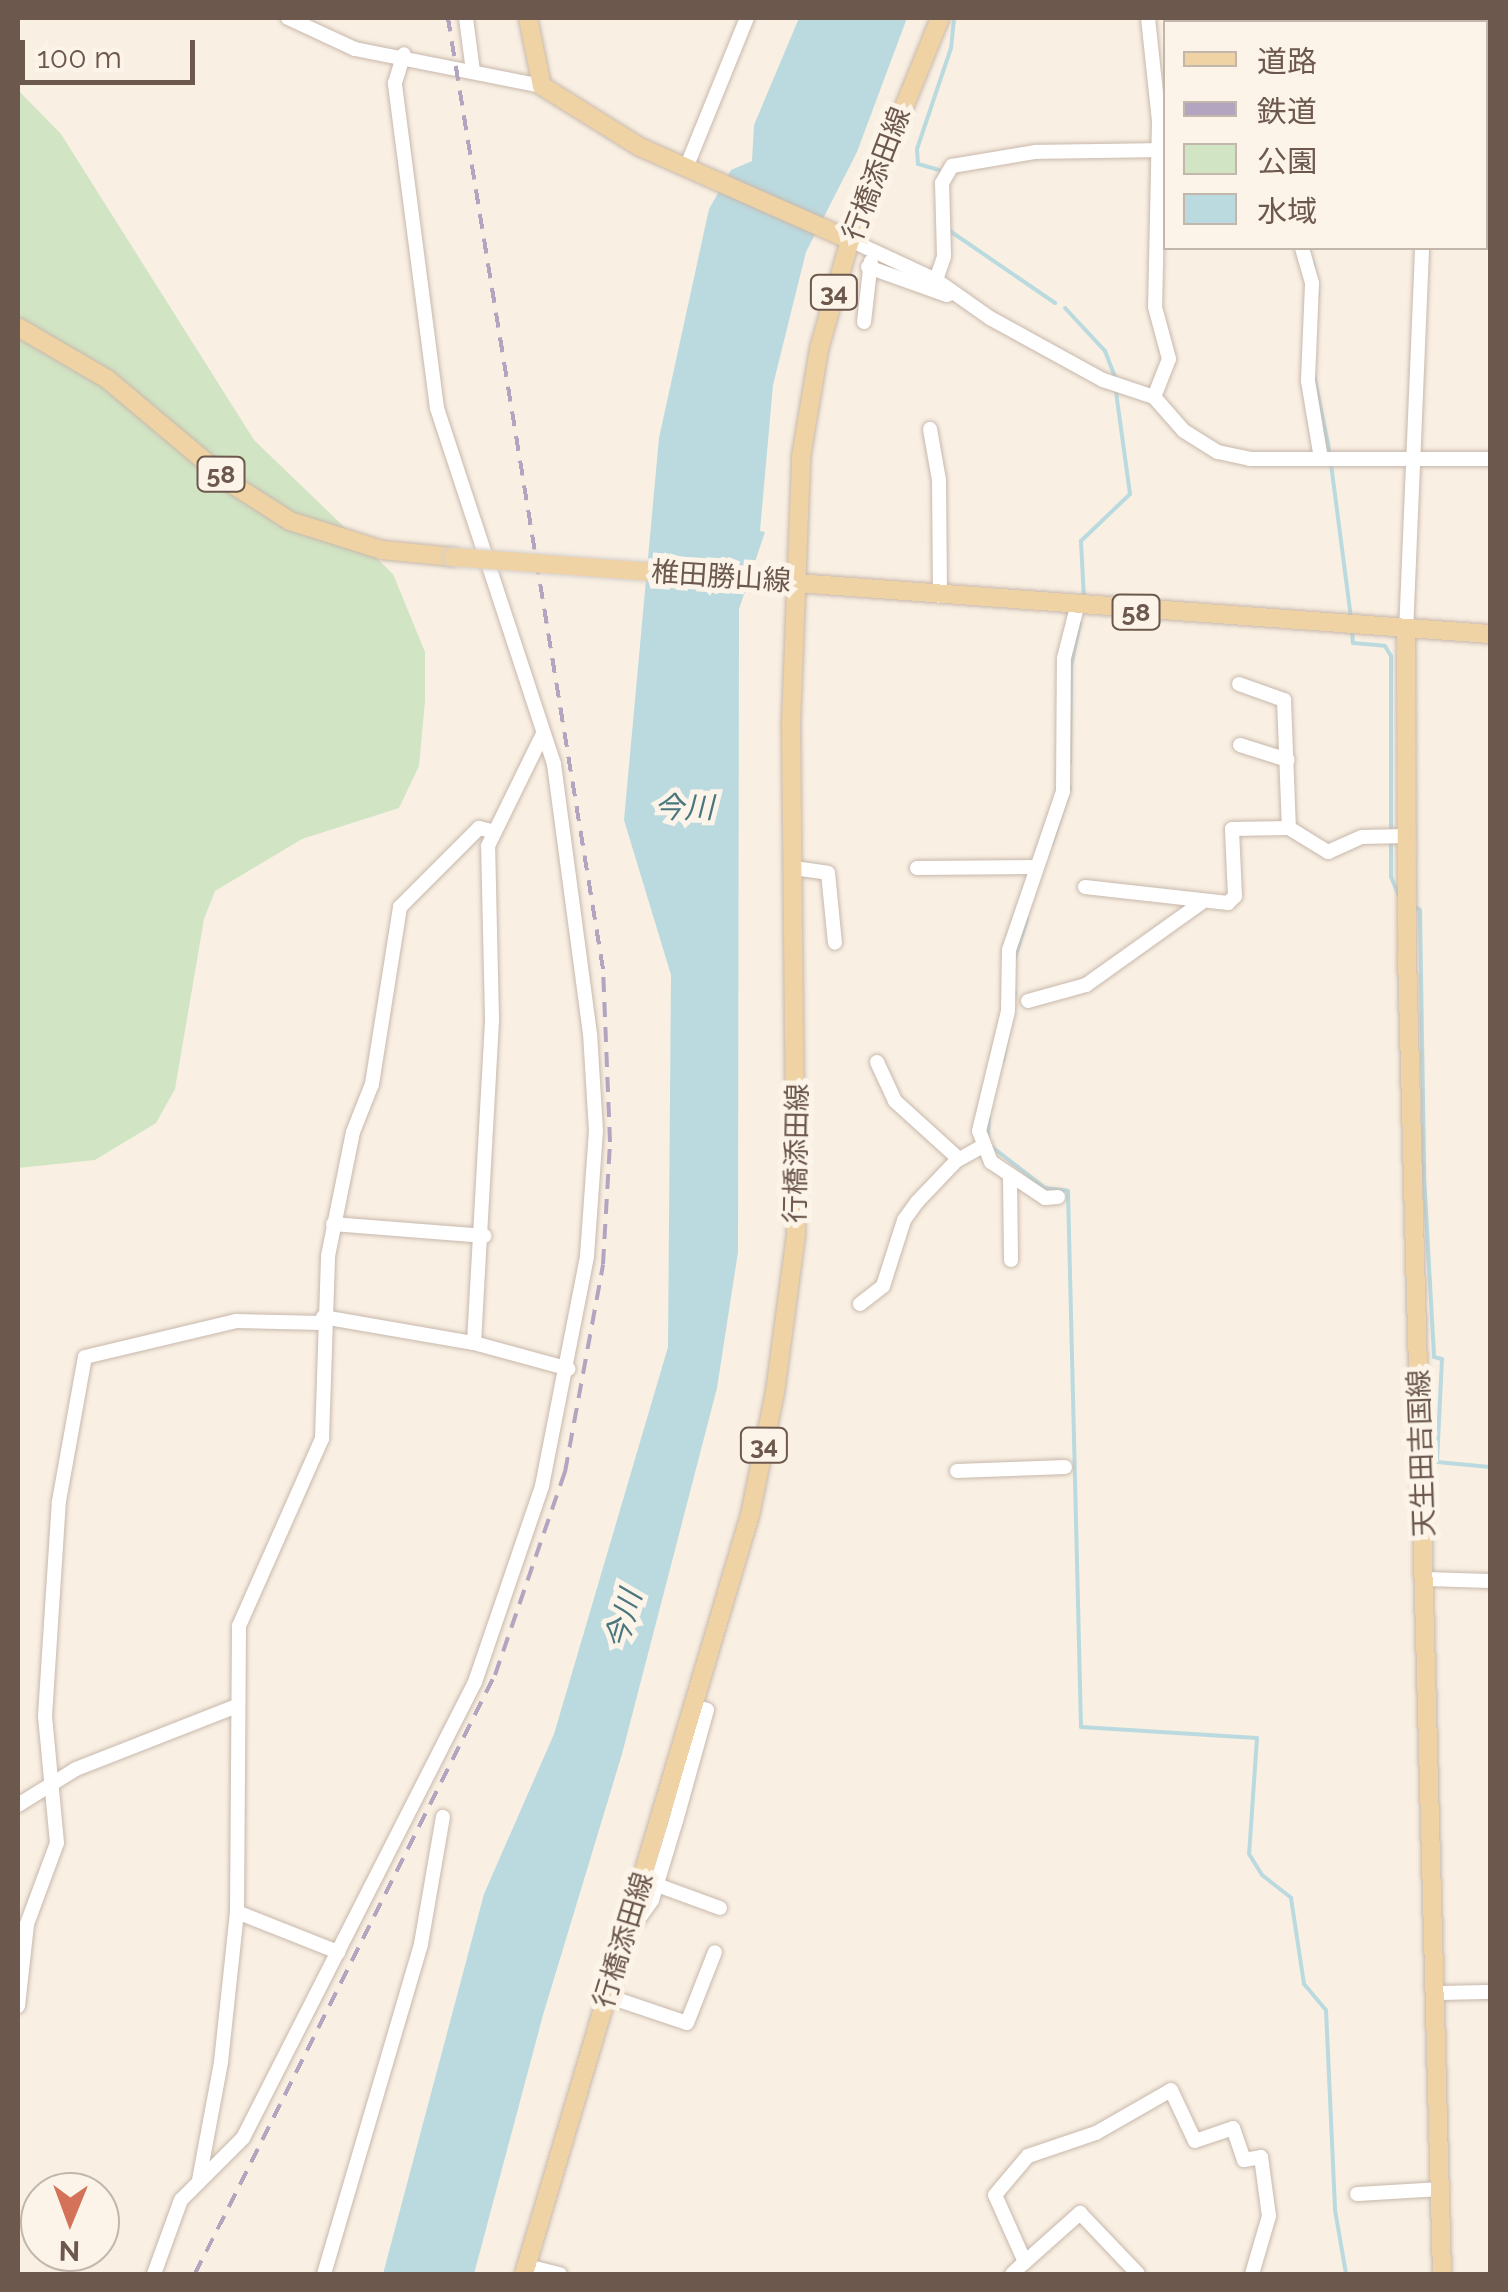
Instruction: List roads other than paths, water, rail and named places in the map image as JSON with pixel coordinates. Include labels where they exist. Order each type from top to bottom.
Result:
[{"type":"main road","points":[[528,18],[542,86],[686,168],[846,238]]},
{"type":"main road","name":"行橋添田線","points":[[525,2270],[750,1516],[796,1235],[788,582],[808,408],[846,238],[940,18]]},
{"type":"main road","name":"椎田勝山線","points":[[18,327],[107,380],[232,484],[290,521],[382,550],[1406,632],[1490,634]]},
{"type":"main road","name":"天生田吉国線","points":[[1406,632],[1405,836],[1442,2274]]},
{"type":"street","points":[[288,18],[355,49],[404,54],[542,86]]},
{"type":"street","points":[[466,18],[474,71]]},
{"type":"street","points":[[686,168],[747,18]]},
{"type":"street","points":[[1148,18],[1159,82],[1156,307],[1168,359],[1154,397]]},
{"type":"street","points":[[154,2274],[182,2200],[243,2138],[502,1616],[542,1486],[569,1369],[596,1130],[590,1034],[554,764],[437,408],[396,83],[404,54]]},
{"type":"street","points":[[936,280],[944,256],[942,183],[952,166],[1036,152],[1159,150]]},
{"type":"street","points":[[846,238],[936,280],[960,300]]},
{"type":"street","points":[[1303,250],[1312,284],[1308,381],[1322,458]]},
{"type":"street","points":[[1406,632],[1409,457],[1422,250]]},
{"type":"street","points":[[864,322],[868,267],[875,251]]},
{"type":"street","points":[[868,267],[960,300],[1103,380],[1154,397],[1184,430],[1218,452],[1322,458],[1490,459]]},
{"type":"street","points":[[930,429],[939,480],[940,596]]},
{"type":"street","points":[[1058,1197],[1044,1198],[1010,1176],[981,1146],[983,1110],[1008,1010],[1004,971],[1063,790],[1064,658],[1077,607]]},
{"type":"street","points":[[1239,684],[1284,700],[1288,828]]},
{"type":"street","points":[[474,1343],[485,1236],[492,831],[542,736]]},
{"type":"street","points":[[1240,745],[1288,760]]},
{"type":"street","points":[[199,2180],[237,1912],[238,1626],[322,1439],[328,1379],[322,1320],[333,1224],[353,1132],[372,1084],[400,907],[480,828],[492,831]]},
{"type":"street","points":[[1085,887],[1201,903],[1228,903],[1234,896],[1232,830],[1288,828],[1328,852],[1362,837],[1405,836]]},
{"type":"street","points":[[917,868],[1036,867]]},
{"type":"street","points":[[794,868],[828,872],[835,943]]},
{"type":"street","points":[[1028,1001],[1086,985],[1201,903]]},
{"type":"street","points":[[877,1062],[896,1101],[959,1160]]},
{"type":"street","points":[[860,1304],[883,1286],[904,1220],[959,1160],[981,1146]]},
{"type":"street","points":[[1010,1176],[1012,1260]]},
{"type":"street","points":[[333,1224],[485,1236]]},
{"type":"street","points":[[18,2006],[28,1924],[57,1843],[53,1779],[45,1736],[58,1502],[85,1357],[236,1321],[322,1320],[474,1343],[569,1369]]},
{"type":"street","points":[[957,1471],[1064,1467]]},
{"type":"street","points":[[1426,1579],[1490,1581]]},
{"type":"street","points":[[18,1804],[53,1779],[237,1706]]},
{"type":"street","points":[[630,1919],[637,1921],[657,1885],[707,1710],[694,1706]]},
{"type":"street","points":[[324,2274],[421,1944],[443,1817]]},
{"type":"street","points":[[657,1885],[720,1908]]},
{"type":"street","points":[[237,1912],[338,1952]]},
{"type":"street","points":[[607,1996],[687,2023],[715,1952]]},
{"type":"street","points":[[1436,1992],[1490,1992]]},
{"type":"street","points":[[1025,2262],[995,2195],[1028,2156],[1096,2133],[1171,2090],[1195,2141],[1233,2128],[1244,2160],[1262,2157],[1268,2216],[1252,2274]]},
{"type":"street","points":[[208,2133],[220,2164]]},
{"type":"street","points":[[1357,2194],[1442,2188]]},
{"type":"street","points":[[1012,2274],[1080,2212],[1138,2274]]},
{"type":"street","points":[[525,2270],[560,2274]]},
{"type":"water","name":"今川","points":[[799,18],[907,18],[857,152],[806,252],[773,385],[760,531],[765,532],[739,609],[738,1252],[717,1388],[622,1754],[543,2015],[474,2274],[383,2274],[484,1894],[554,1734],[668,1347],[671,975],[624,820],[659,438],[709,209],[731,170],[752,161],[754,125]]},
{"type":"waterway","points":[[939,170],[918,164],[917,149],[951,48],[954,18]]},
{"type":"waterway","points":[[947,229],[1055,303]]},
{"type":"waterway","points":[[1313,262],[1318,296]]},
{"type":"waterway","points":[[1065,308],[1105,351],[1116,379]]},
{"type":"waterway","points":[[1314,375],[1330,454]]},
{"type":"waterway","points":[[1084,599],[1081,541],[1130,494],[1116,392]]},
{"type":"waterway","points":[[1331,464],[1351,618]]},
{"type":"waterway","points":[[1070,763],[1071,666],[1080,623]]},
{"type":"waterway","points":[[1352,632],[1353,643],[1385,646],[1391,656],[1391,831]]},
{"type":"waterway","points":[[1052,844],[1070,787]]},
{"type":"waterway","points":[[1391,841],[1391,877],[1400,898]]},
{"type":"waterway","points":[[1412,905],[1420,910],[1424,1176],[1434,1357],[1442,1359],[1437,1462],[1490,1467]]},
{"type":"waterway","points":[[1015,958],[1027,919]]},
{"type":"waterway","points":[[1003,1061],[1015,992]]},
{"type":"waterway","points":[[988,1139],[989,1118]]},
{"type":"waterway","points":[[992,1147],[1045,1188],[1068,1191],[1081,1727],[1257,1738],[1249,1854],[1262,1875],[1291,1898],[1304,1984],[1326,2010],[1335,2210],[1346,2274]]},
{"type":"railway","points":[[195,2274],[495,1675],[565,1472],[603,1264],[610,1142],[603,969],[448,18]]}]
